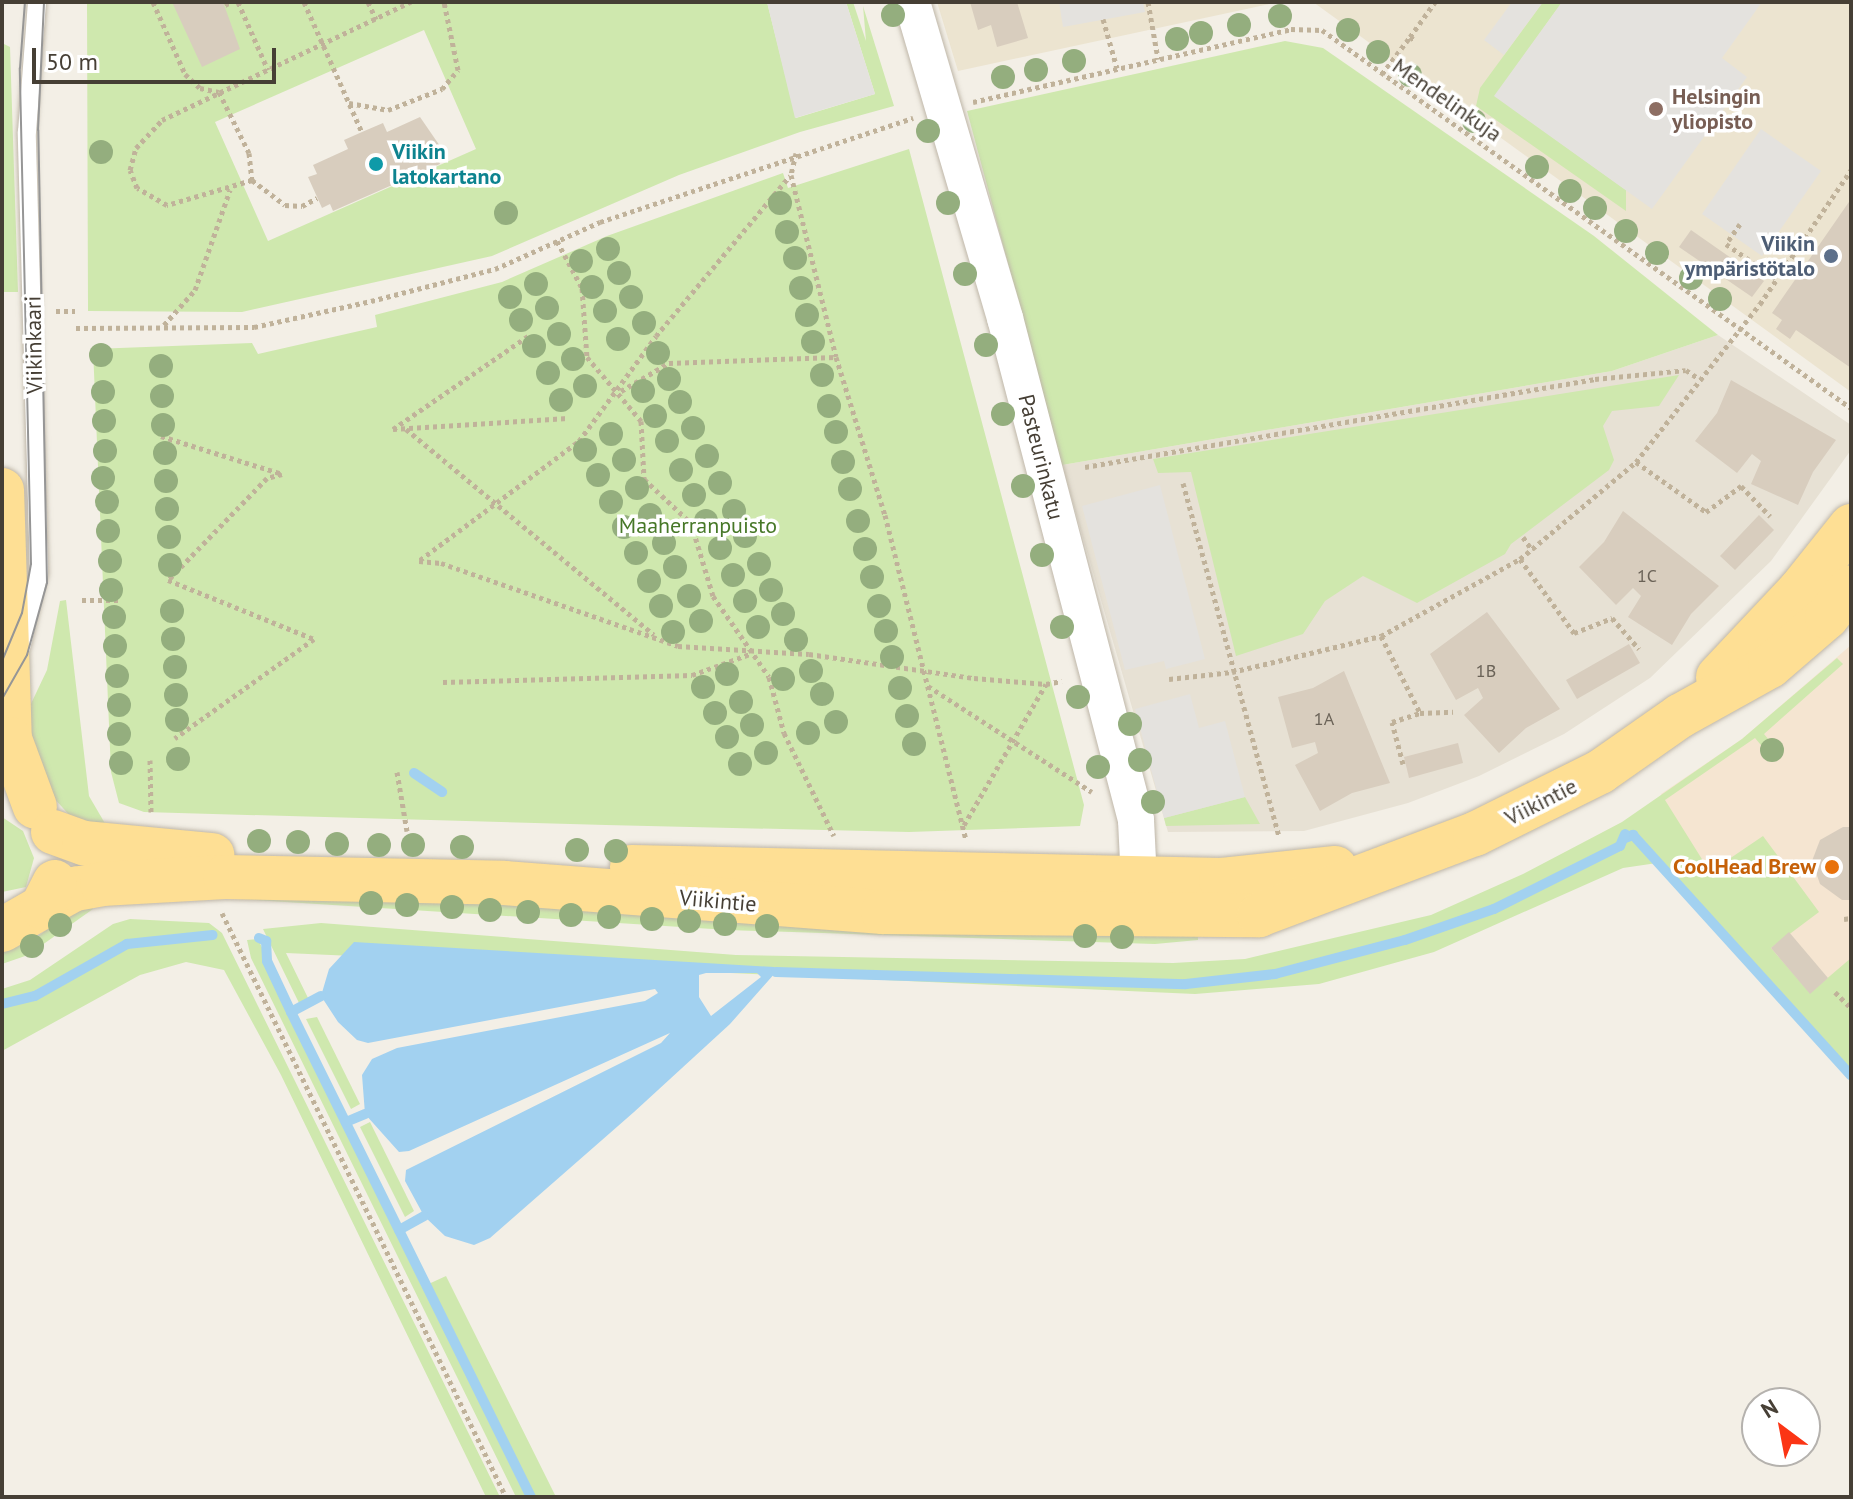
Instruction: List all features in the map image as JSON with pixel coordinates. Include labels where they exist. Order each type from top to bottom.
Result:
[{"type":"main road","points":[[2,490],[5,679],[10,739],[30,810],[59,863],[42,907]]},
{"type":"main road","name":"Viikintie","points":[[30,810],[84,843],[242,857],[1140,898],[1259,915],[1521,815],[1600,772],[1680,716],[1826,598],[1851,526]]},
{"type":"main road","name":"Viikintie","points":[[2,930],[75,889],[102,884],[225,877],[504,883],[883,912],[1140,898]]},
{"type":"street","name":"Pasteurinkatu","points":[[912,2],[1005,318],[1136,820],[1140,898]]},
{"type":"lane","name":"Viikinkaari","points":[[5,679],[33,610],[39,573],[27,132],[37,2]]},
{"type":"path","points":[[153,2],[185,74],[200,88],[219,92]]},
{"type":"path","points":[[238,2],[268,70]]},
{"type":"path","points":[[304,2],[362,132]]},
{"type":"path","points":[[368,2],[376,19]]},
{"type":"path","points":[[252,180],[230,189],[167,205],[137,188],[130,170],[136,148],[148,132],[219,92],[324,46],[411,2]]},
{"type":"path","points":[[349,103],[388,110],[442,89],[458,70],[444,2]]},
{"type":"path","points":[[1148,2],[1158,59]]},
{"type":"path","points":[[1382,74],[1413,39],[1435,2]]},
{"type":"path","points":[[1103,19],[1117,68]]},
{"type":"path","name":"Mendelinkuja","points":[[964,104],[1291,29],[1322,30],[1851,408]]},
{"type":"path","points":[[219,92],[249,153],[252,180],[285,205],[302,206],[317,198]]},
{"type":"path","points":[[76,328],[254,327],[495,269],[557,241],[796,153],[913,118]]},
{"type":"path","points":[[796,153],[791,175],[836,357],[885,515],[968,844]]},
{"type":"path","points":[[1169,679],[1232,672],[1381,636],[1520,559],[1636,462],[1777,279],[1851,170]]},
{"type":"path","points":[[791,175],[656,336],[618,392],[579,441],[419,561],[441,563],[678,646],[809,654],[1046,684],[1062,681]]},
{"type":"path","points":[[163,326],[195,290],[230,189]]},
{"type":"path","points":[[1740,224],[1726,244],[1777,279]]},
{"type":"path","points":[[557,241],[582,288],[587,357],[641,421],[644,479],[691,523],[713,596],[755,653],[774,690],[784,733],[837,843]]},
{"type":"path","points":[[528,336],[393,429],[568,418]]},
{"type":"path","points":[[618,392],[669,363],[836,357]]},
{"type":"path","points":[[1085,467],[1595,379],[1686,370],[1698,378]]},
{"type":"path","points":[[406,429],[493,506],[657,638]]},
{"type":"path","points":[[161,436],[282,474],[267,478],[168,580],[314,639],[175,738]]},
{"type":"path","points":[[1636,462],[1706,512],[1741,486],[1770,516]]},
{"type":"path","points":[[1183,483],[1280,841]]},
{"type":"path","points":[[1523,537],[1532,550]]},
{"type":"path","points":[[1520,559],[1574,633],[1612,618],[1639,649]]},
{"type":"path","points":[[82,600],[119,600]]},
{"type":"path","points":[[1381,636],[1420,713]]},
{"type":"path","points":[[443,682],[692,675],[755,653]]},
{"type":"path","points":[[963,826],[1015,743],[1046,684]]},
{"type":"path","points":[[927,685],[1092,792]]},
{"type":"path","points":[[1403,764],[1392,722],[1420,713],[1453,712]]},
{"type":"path","points":[[150,760],[151,825]]},
{"type":"path","points":[[397,772],[407,831]]},
{"type":"path","points":[[218,905],[506,1497]]},
{"type":"path","points":[[1835,992],[1851,1008]]},
{"type":"shaded area","points":[[767,2],[846,2],[875,94],[795,118]]},
{"type":"shaded area","points":[[937,2],[1279,2],[958,71]]},
{"type":"shaded area","points":[[1059,2],[1143,2],[1145,12],[1063,27]]},
{"type":"shaded area","name":"Helsingin yliopisto","points":[[1313,2],[1851,2],[1851,392],[1609,216]]},
{"type":"shaded area","points":[[1512,2],[1543,2],[1504,55],[1484,40]]},
{"type":"shaded area","points":[[1562,2],[1762,2],[1722,58],[1747,77],[1652,209],[1494,96]]},
{"type":"shaded area","points":[[1761,129],[1821,171],[1762,256],[1702,214]]},
{"type":"shaded area","points":[[1718,335],[1851,425],[1851,450],[1771,561],[1650,678],[1564,734],[1479,776],[1408,803],[1304,831],[1168,832],[1062,465],[1612,371]]},
{"type":"shaded area","points":[[1160,485],[1205,659],[1166,669],[1164,661],[1125,670],[1082,506]]},
{"type":"shaded area","points":[[1851,645],[1851,1075],[1657,863],[1661,794],[1742,739]]},
{"type":"shaded area","points":[[1190,694],[1199,728],[1225,721],[1245,797],[1164,818],[1135,709]]},
{"type":"green space","points":[[87,2],[767,2],[796,118],[875,94],[846,2],[853,2],[866,41],[863,6],[894,106],[800,132],[679,175],[492,256],[242,312],[88,311]],"holes":[[[424,30],[476,149],[268,241],[215,122]]]},
{"type":"green space","points":[[1543,2],[1562,2],[1495,96],[1626,190],[1626,211],[1476,106],[1480,88]]},
{"type":"green space","points":[[1285,41],[1323,48],[1594,236],[1718,335],[1612,371],[1062,465],[967,111]]},
{"type":"green space","points":[[2,43],[10,47],[18,292],[2,292]]},
{"type":"green space","name":"Maaherranpuisto","points":[[909,149],[1084,805],[1080,826],[909,832],[606,825],[144,812],[119,803],[111,772],[93,349],[252,343],[258,354],[377,327],[375,315],[502,282],[607,236],[783,173],[788,188]]},
{"type":"green space","points":[[1679,375],[1659,406],[1612,411],[1603,426],[1614,460],[1609,470],[1511,544],[1505,554],[1417,603],[1363,576],[1325,601],[1303,634],[1236,656],[1191,472],[1158,473],[1153,459]]},
{"type":"green space","points":[[66,600],[89,796],[110,832],[72,818],[33,775],[28,710],[47,670],[60,601]]},
{"type":"green space","points":[[1837,658],[1843,664],[1764,734],[1778,751],[1771,757],[1755,738],[1665,800],[1710,872],[1763,836],[1819,912],[1771,948],[1810,993],[1851,958],[1851,1075],[1657,863],[1623,868],[1434,952],[1319,984],[1195,994],[286,953],[309,1000],[300,1005],[263,929],[321,923],[736,955],[1173,963],[1245,959],[1431,915],[1523,874],[1622,822],[1742,739]]},
{"type":"green space","points":[[1245,797],[1260,824],[1166,826],[1164,818]]},
{"type":"green space","points":[[2,817],[23,831],[34,858],[26,887],[2,892]]},
{"type":"green space","points":[[221,891],[1198,930],[1198,940],[1155,944],[728,930],[221,898]]},
{"type":"green space","points":[[86,900],[93,909],[28,955],[2,964],[2,951],[33,940]]},
{"type":"green space","points":[[130,919],[209,923],[222,933],[500,1497],[486,1497],[281,1075],[224,970],[186,962],[140,975],[2,1051],[2,989],[30,980],[113,924]]},
{"type":"green space","points":[[258,939],[422,1287],[446,1276],[556,1497],[516,1497],[251,958],[247,940]]},
{"type":"green space","points":[[317,1017],[360,1104],[351,1109],[306,1019]]},
{"type":"green space","points":[[370,1122],[414,1211],[405,1217],[360,1127]]},
{"type":"water","points":[[354,942],[774,967],[776,972],[730,1024],[634,1112],[490,1238],[474,1245],[445,1236],[424,1216],[405,1181],[406,1170],[661,1043],[670,1033],[409,1151],[399,1152],[365,1114],[362,1075],[372,1059],[397,1048],[645,1001],[658,993],[655,989],[368,1043],[357,1040],[338,1022],[321,996],[329,969]],"holes":[[[757,973],[761,977],[711,1016],[699,997],[699,975]]]},
{"type":"building","points":[[172,2],[223,2],[240,49],[202,67]]},
{"type":"building","points":[[970,2],[1017,2],[1028,38],[997,47],[991,25],[978,30]]},
{"type":"building","name":"Viikin latokartano","points":[[420,117],[442,149],[435,152],[440,164],[333,211],[330,204],[322,208],[308,177],[317,174],[313,165],[348,149],[344,140],[383,123],[387,132]]},
{"type":"building","name":"Viikin ympäristötalo","points":[[1851,199],[1851,368],[1796,330],[1790,339],[1776,329],[1782,320],[1772,313]]},
{"type":"building","points":[[1691,230],[1764,281],[1752,297],[1679,247]]},
{"type":"building","points":[[1731,380],[1836,440],[1813,472],[1798,505],[1751,484],[1761,461],[1752,454],[1737,473],[1695,441],[1717,413]]},
{"type":"building","points":[[1623,511],[1719,586],[1691,614],[1672,645],[1628,617],[1641,596],[1633,588],[1616,605],[1579,567],[1604,542]]},
{"type":"building","points":[[1759,515],[1774,530],[1735,570],[1720,556]]},
{"type":"building","points":[[1487,612],[1560,709],[1526,728],[1499,753],[1464,715],[1483,698],[1478,688],[1456,700],[1430,654]]},
{"type":"building","points":[[1629,644],[1640,663],[1577,699],[1566,680]]},
{"type":"building","points":[[1344,671],[1390,783],[1352,793],[1320,811],[1295,765],[1318,753],[1315,742],[1292,748],[1278,697],[1313,688]]},
{"type":"building","points":[[1458,743],[1463,763],[1409,778],[1404,757]]},
{"type":"building","name":"CoolHead Brew","points":[[1843,827],[1851,827],[1851,900],[1842,900],[1820,884],[1812,861],[1820,840]]},
{"type":"building","points":[[1789,932],[1828,978],[1810,994],[1771,948]]},
{"type":"waterway","points":[[414,773],[442,792]]},
{"type":"waterway","points":[[776,972],[1186,984],[1275,974],[1405,940],[1494,909],[1620,846],[1625,834]]},
{"type":"waterway","points":[[1625,838],[1633,835],[1851,1075]]},
{"type":"waterway","points":[[2,1004],[35,996],[127,944],[213,935]]},
{"type":"waterway","points":[[259,938],[266,941],[267,961],[291,1012],[531,1497]]},
{"type":"waterway","points":[[291,1012],[321,996]]},
{"type":"waterway","points":[[346,1122],[365,1114]]},
{"type":"waterway","points":[[399,1230],[424,1216]]},
{"type":"tram line","points":[[2,661],[22,613],[31,564],[20,68],[25,2]]},
{"type":"tram line","points":[[2,699],[27,655],[47,583],[38,130],[44,2]]},
{"type":"place","name":"Helsingin yliopisto","points":[[1656,109]]},
{"type":"place","name":"Viikin latokartano","points":[[376,164]]},
{"type":"place","name":"Viikin ympäristötalo","points":[[1831,256]]},
{"type":"place","name":"CoolHead Brew","points":[[1832,867]]}]
